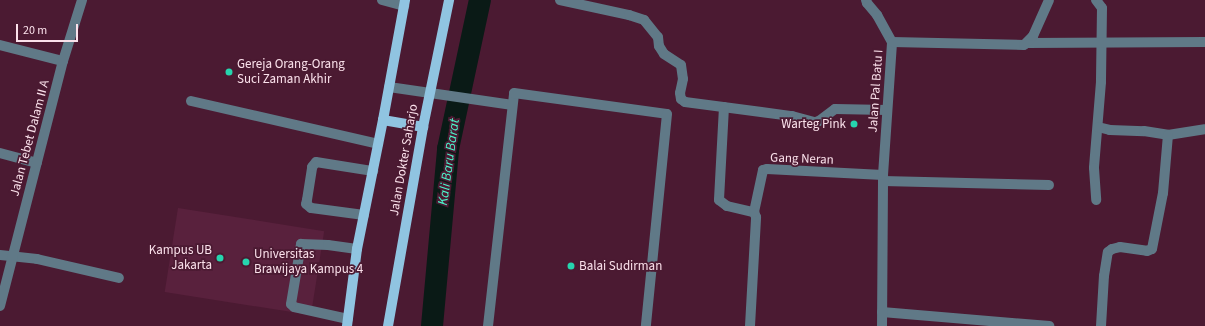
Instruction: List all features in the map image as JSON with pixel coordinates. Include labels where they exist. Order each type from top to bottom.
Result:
[{"type":"main road","name":"Jalan Dokter Saharjo","points":[[388,326],[423,127],[449,0]]},
{"type":"main road","name":"Jalan Dokter Saharjo","points":[[347,322],[357,249],[383,120],[404,3]]},
{"type":"main road","points":[[383,120],[423,127]]},
{"type":"street","name":"Jalan Tebet Dalam II A","points":[[0,306],[63,62],[82,0]]},
{"type":"street","points":[[382,0],[404,3]]},
{"type":"street","points":[[560,0],[629,15],[644,20],[658,37],[664,54],[681,65],[683,79],[680,93],[681,99],[685,102],[792,116],[815,122],[819,121],[835,109],[887,110]]},
{"type":"street","points":[[866,0],[877,15],[892,42]]},
{"type":"street","points":[[1028,43],[1033,36],[1049,0]]},
{"type":"street","points":[[1096,0],[1102,8],[1101,82],[1094,168],[1096,200]]},
{"type":"street","name":"Jalan Pal Batu I","points":[[882,326],[883,178],[892,42],[1024,45],[1028,43],[1205,42]]},
{"type":"street","points":[[0,45],[63,62]]},
{"type":"street","points":[[389,87],[512,104]]},
{"type":"street","points":[[488,326],[514,93],[667,114],[646,326]]},
{"type":"street","points":[[191,100],[378,144]]},
{"type":"street","points":[[724,107],[719,200],[727,206],[754,212]]},
{"type":"street","points":[[1098,127],[1110,130],[1144,131],[1168,135],[1205,129]]},
{"type":"street","points":[[1101,326],[1104,276],[1108,252],[1112,249],[1120,248],[1147,251],[1152,249],[1163,193],[1168,135]]},
{"type":"street","points":[[0,153],[36,163]]},
{"type":"street","points":[[364,215],[311,208],[306,204],[312,167],[316,162],[373,171]]},
{"type":"street","name":"Gang Neran","points":[[750,326],[756,217],[754,212],[760,181],[765,169],[883,178]]},
{"type":"street","points":[[883,178],[1049,185]]},
{"type":"street","points":[[347,322],[294,307],[291,304],[300,244],[321,244],[357,249]]},
{"type":"street","points":[[0,255],[36,258],[119,278]]},
{"type":"street","points":[[882,312],[1017,325],[1049,326]]},
{"type":"shaded area","name":"Universitas Brawijaya Kampus 4","points":[[178,208],[324,231],[311,315],[165,292]]},
{"type":"waterway","name":"Kali Baru Barat","points":[[432,326],[448,149],[480,0]]},
{"type":"place","name":"Gereja Orang-Orang Suci Zaman Akhir","points":[[229,72]]},
{"type":"place","name":"Warteg Pink","points":[[854,124]]},
{"type":"place","name":"Kampus UB Jakarta","points":[[220,258]]},
{"type":"place","name":"Universitas Brawijaya Kampus 4","points":[[246,262]]},
{"type":"place","name":"Balai Sudirman","points":[[571,266]]}]
